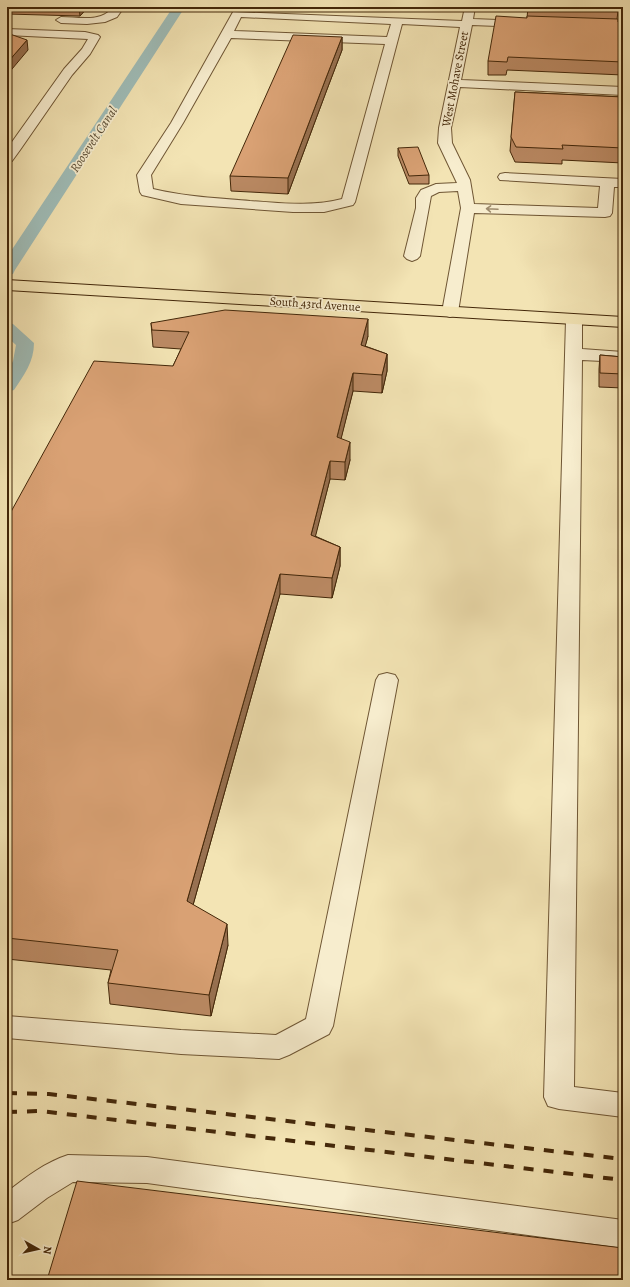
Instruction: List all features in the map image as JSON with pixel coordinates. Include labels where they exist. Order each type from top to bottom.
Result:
[{"type":"main road","name":"South 43rd Avenue","points":[[7,285],[623,322]]},
{"type":"street","points":[[52,20],[99,20],[113,15],[119,7]]},
{"type":"street","name":"West Mohave Street","points":[[450,312],[468,208],[463,180],[445,143],[444,128],[470,7]]},
{"type":"street","points":[[398,21],[391,41],[348,202],[324,208],[293,208],[181,200],[146,192],[144,175],[177,123],[237,14],[540,25]]},
{"type":"street","points":[[7,32],[85,35],[94,37],[91,45],[68,72],[29,130],[7,158]]},
{"type":"street","points":[[227,34],[391,41]]},
{"type":"street","points":[[454,83],[623,91]]},
{"type":"street","points":[[505,177],[623,183]]},
{"type":"street","points":[[468,208],[606,213],[607,182]]},
{"type":"street","points":[[412,256],[423,208],[423,198],[426,193],[436,188],[465,187]]},
{"type":"street","points":[[574,320],[559,1097],[623,1105]]},
{"type":"street","points":[[573,354],[623,358]]},
{"type":"street","points":[[7,1027],[181,1042],[279,1047],[319,1026],[387,680]]},
{"type":"street","points":[[7,1210],[36,1188],[68,1168],[146,1170],[623,1234]]},
{"type":"building","points":[[528,7],[618,7],[618,11]]},
{"type":"building","points":[[496,16],[527,18],[527,16],[618,19],[618,22],[623,22],[623,62],[508,57],[507,62],[488,61]]},
{"type":"building","points":[[7,33],[27,40],[7,63]]},
{"type":"building","points":[[293,35],[342,37],[288,178],[230,176]]},
{"type":"building","points":[[515,92],[623,97],[623,148],[562,145],[563,149],[516,147],[511,137]]},
{"type":"building","points":[[418,147],[429,175],[409,176],[398,148]]},
{"type":"building","points":[[225,310],[368,319],[361,345],[387,354],[382,375],[353,373],[337,437],[350,442],[345,462],[330,461],[311,535],[340,547],[332,578],[280,574],[187,901],[227,924],[209,995],[108,983],[118,950],[7,938],[7,519],[94,361],[173,366],[189,332],[152,330],[151,323]]},
{"type":"building","points":[[600,355],[623,357],[623,374],[600,373]]},
{"type":"building","points":[[77,1181],[623,1248],[623,1280],[47,1280]]},
{"type":"waterway","name":"Roosevelt Canal","points":[[7,270],[179,7]]},
{"type":"waterway","name":"Roosevelt Canal","points":[[7,328],[25,343],[22,361],[7,386]]},
{"type":"railway","points":[[7,1093],[49,1094],[623,1159]]},
{"type":"railway","points":[[7,1112],[40,1111],[623,1180]]}]
